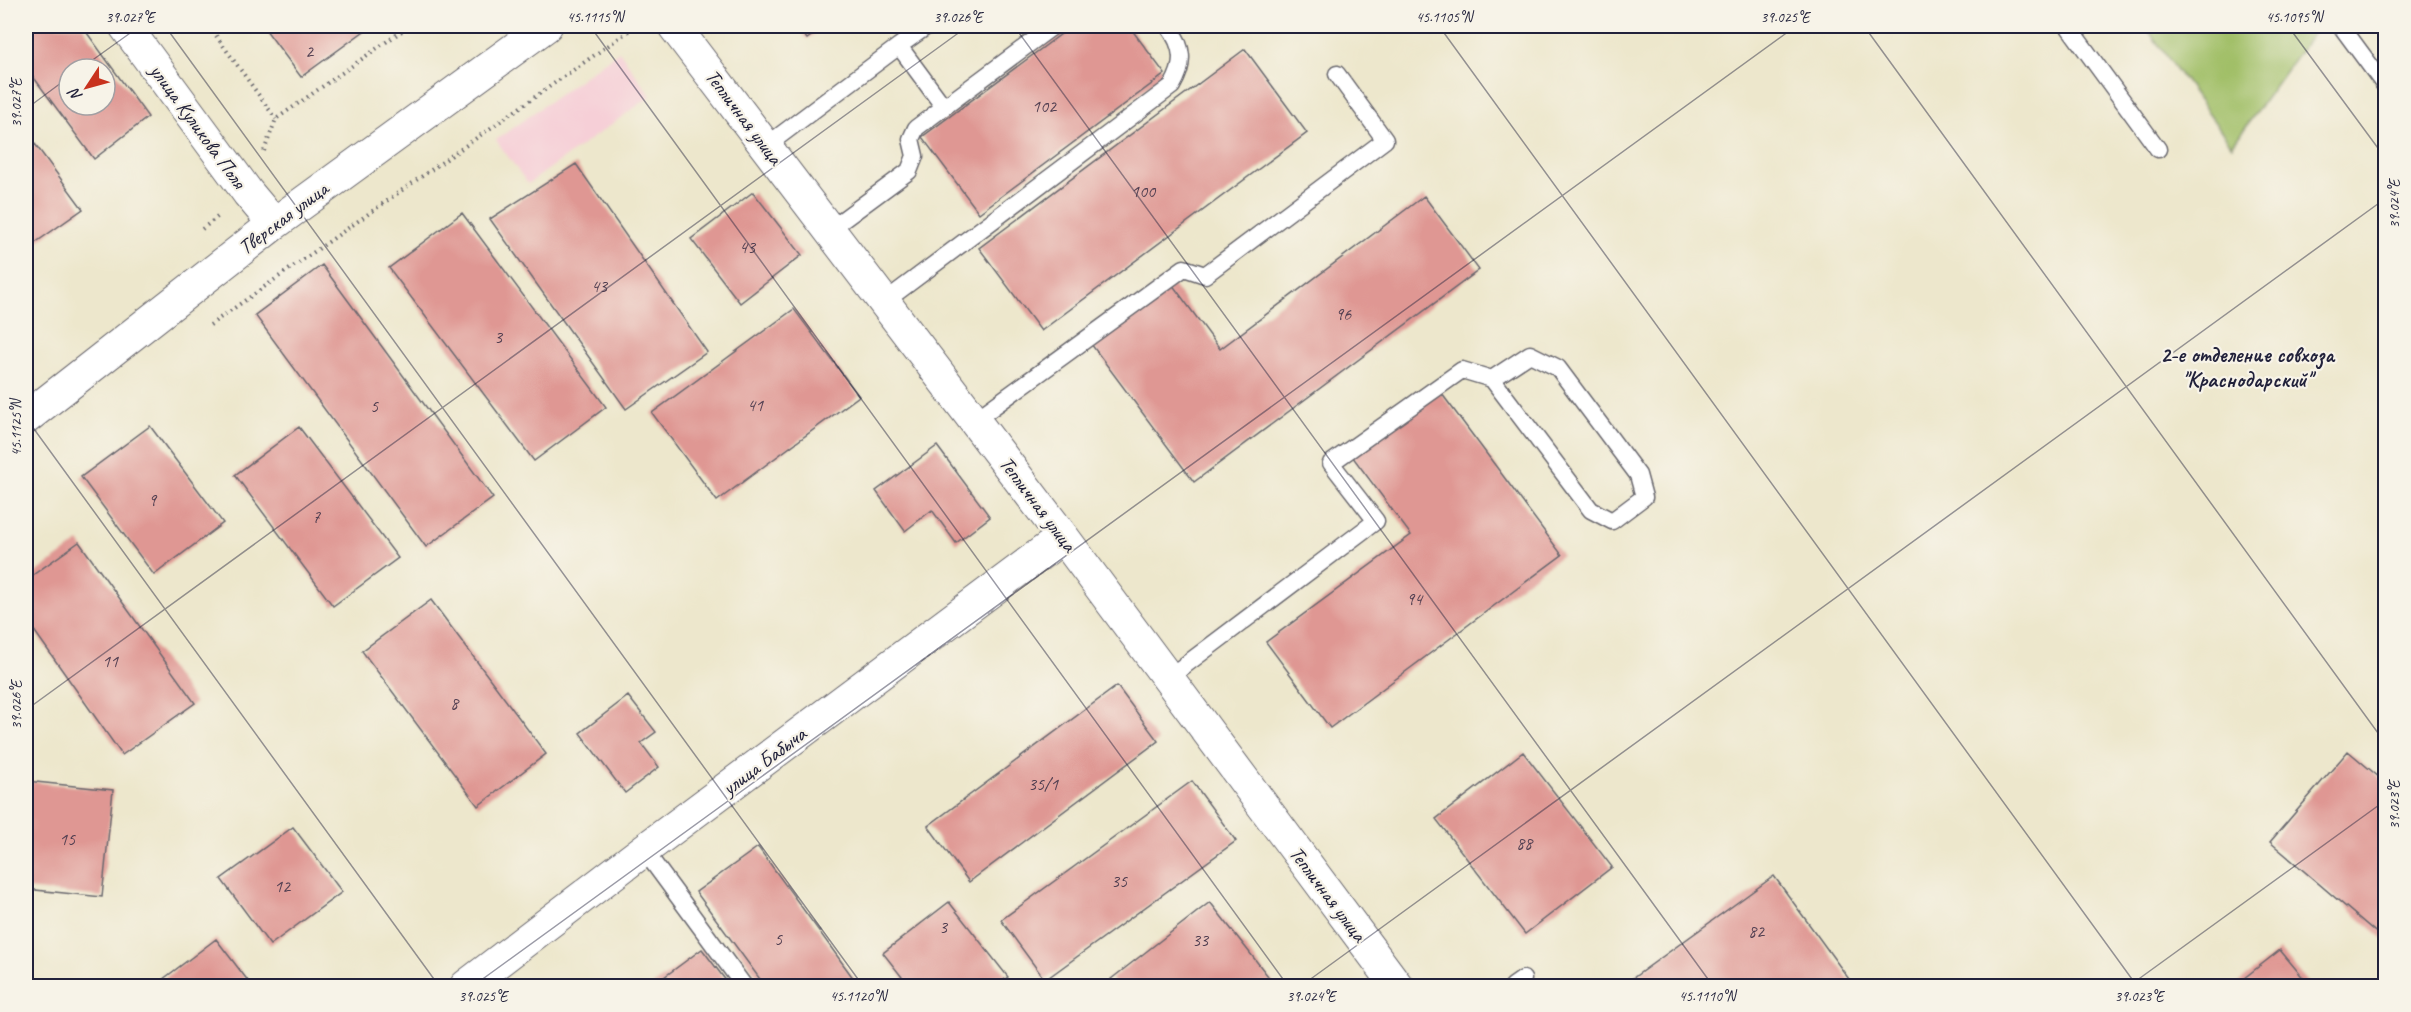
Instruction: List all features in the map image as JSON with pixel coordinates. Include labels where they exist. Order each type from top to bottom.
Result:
[{"type":"street","name":"улица Куликова Поля","points":[[125,26],[273,224]]},
{"type":"street","name":"Тверская улица","points":[[26,418],[273,224],[546,26]]},
{"type":"street","name":"Тепличная улица","points":[[674,26],[975,420],[1397,987]]},
{"type":"street","name":"улица Бабыча","points":[[466,987],[644,850],[1063,537]]},
{"type":"lane","points":[[766,146],[927,26]]},
{"type":"lane","points":[[829,230],[909,171],[915,156],[911,139],[916,128],[1053,26]]},
{"type":"lane","points":[[884,302],[1172,86],[1180,72],[1181,52],[1168,26]]},
{"type":"lane","points":[[2068,26],[2158,149]]},
{"type":"lane","points":[[2341,26],[2384,83]]},
{"type":"lane","points":[[899,46],[944,106]]},
{"type":"lane","points":[[975,420],[1184,268],[1205,274],[1385,140],[1337,74]]},
{"type":"lane","points":[[1168,678],[1376,522],[1331,463],[1462,370],[1492,379],[1591,510],[1612,521],[1644,497],[1638,475],[1558,368],[1530,354],[1492,379]]},
{"type":"lane","points":[[644,850],[744,987]]},
{"type":"path","points":[[209,26],[276,119],[409,26]]},
{"type":"path","points":[[200,332],[637,26]]},
{"type":"shaded area","points":[[619,51],[651,96],[528,184],[496,140]]},
{"type":"green space","points":[[2145,26],[2311,26],[2315,30],[2232,146]]},
{"type":"building","points":[[26,26],[82,26],[104,57],[57,57],[57,109],[26,67]]},
{"type":"building","points":[[263,26],[371,26],[301,77]]},
{"type":"building","points":[[797,26],[825,26],[807,39]]},
{"type":"building","points":[[1072,26],[1129,26],[1165,74],[979,213],[922,137]]},
{"type":"building","points":[[1245,49],[1307,133],[1041,331],[979,248]]},
{"type":"building","points":[[117,74],[148,117],[94,159],[63,117],[117,117]]},
{"type":"building","points":[[35,144],[83,209],[32,245],[26,235],[26,151]]},
{"type":"building","points":[[576,164],[707,352],[626,409],[490,219]]},
{"type":"building","points":[[753,192],[802,255],[740,303],[691,239]]},
{"type":"building","points":[[1424,196],[1479,270],[1194,482],[1091,344],[1172,284],[1220,349]]},
{"type":"building","points":[[462,213],[606,407],[534,461],[389,268]]},
{"type":"building","points":[[322,265],[493,498],[426,547],[255,315]]},
{"type":"building","points":[[794,309],[859,396],[717,501],[652,413]]},
{"type":"building","points":[[1439,390],[1562,555],[1330,728],[1266,642],[1411,535],[1352,456]]},
{"type":"building","points":[[150,426],[223,523],[154,575],[81,477]]},
{"type":"building","points":[[299,427],[398,558],[333,606],[235,475]]},
{"type":"building","points":[[937,446],[990,517],[956,543],[932,510],[905,531],[876,491]]},
{"type":"building","points":[[79,542],[195,703],[122,755],[26,619],[26,580]]},
{"type":"building","points":[[431,600],[546,754],[478,806],[362,651]]},
{"type":"building","points":[[1117,686],[1158,741],[969,882],[928,826]]},
{"type":"building","points":[[628,696],[656,732],[641,743],[659,767],[625,793],[580,733]]},
{"type":"building","points":[[2348,751],[2386,783],[2386,941],[2270,842]]},
{"type":"building","points":[[1523,752],[1612,867],[1525,934],[1436,819]]},
{"type":"building","points":[[26,781],[113,790],[102,897],[26,889]]},
{"type":"building","points":[[1192,781],[1236,841],[1045,980],[1001,920]]},
{"type":"building","points":[[293,827],[342,892],[270,945],[221,879]]},
{"type":"building","points":[[758,847],[859,986],[765,986],[696,892]]},
{"type":"building","points":[[1774,876],[1854,986],[1622,986]]},
{"type":"building","points":[[949,902],[1008,977],[995,986],[909,986],[883,953]]},
{"type":"building","points":[[1210,902],[1275,985],[1117,986],[1111,979]]},
{"type":"building","points":[[216,939],[252,986],[154,986]]},
{"type":"building","points":[[702,949],[730,986],[652,986]]},
{"type":"building","points":[[2280,950],[2310,986],[2234,986]]},
{"type":"district","name":"2-е отделение совхоза \"Краснодарский\"","points":[[2247,366]]}]
